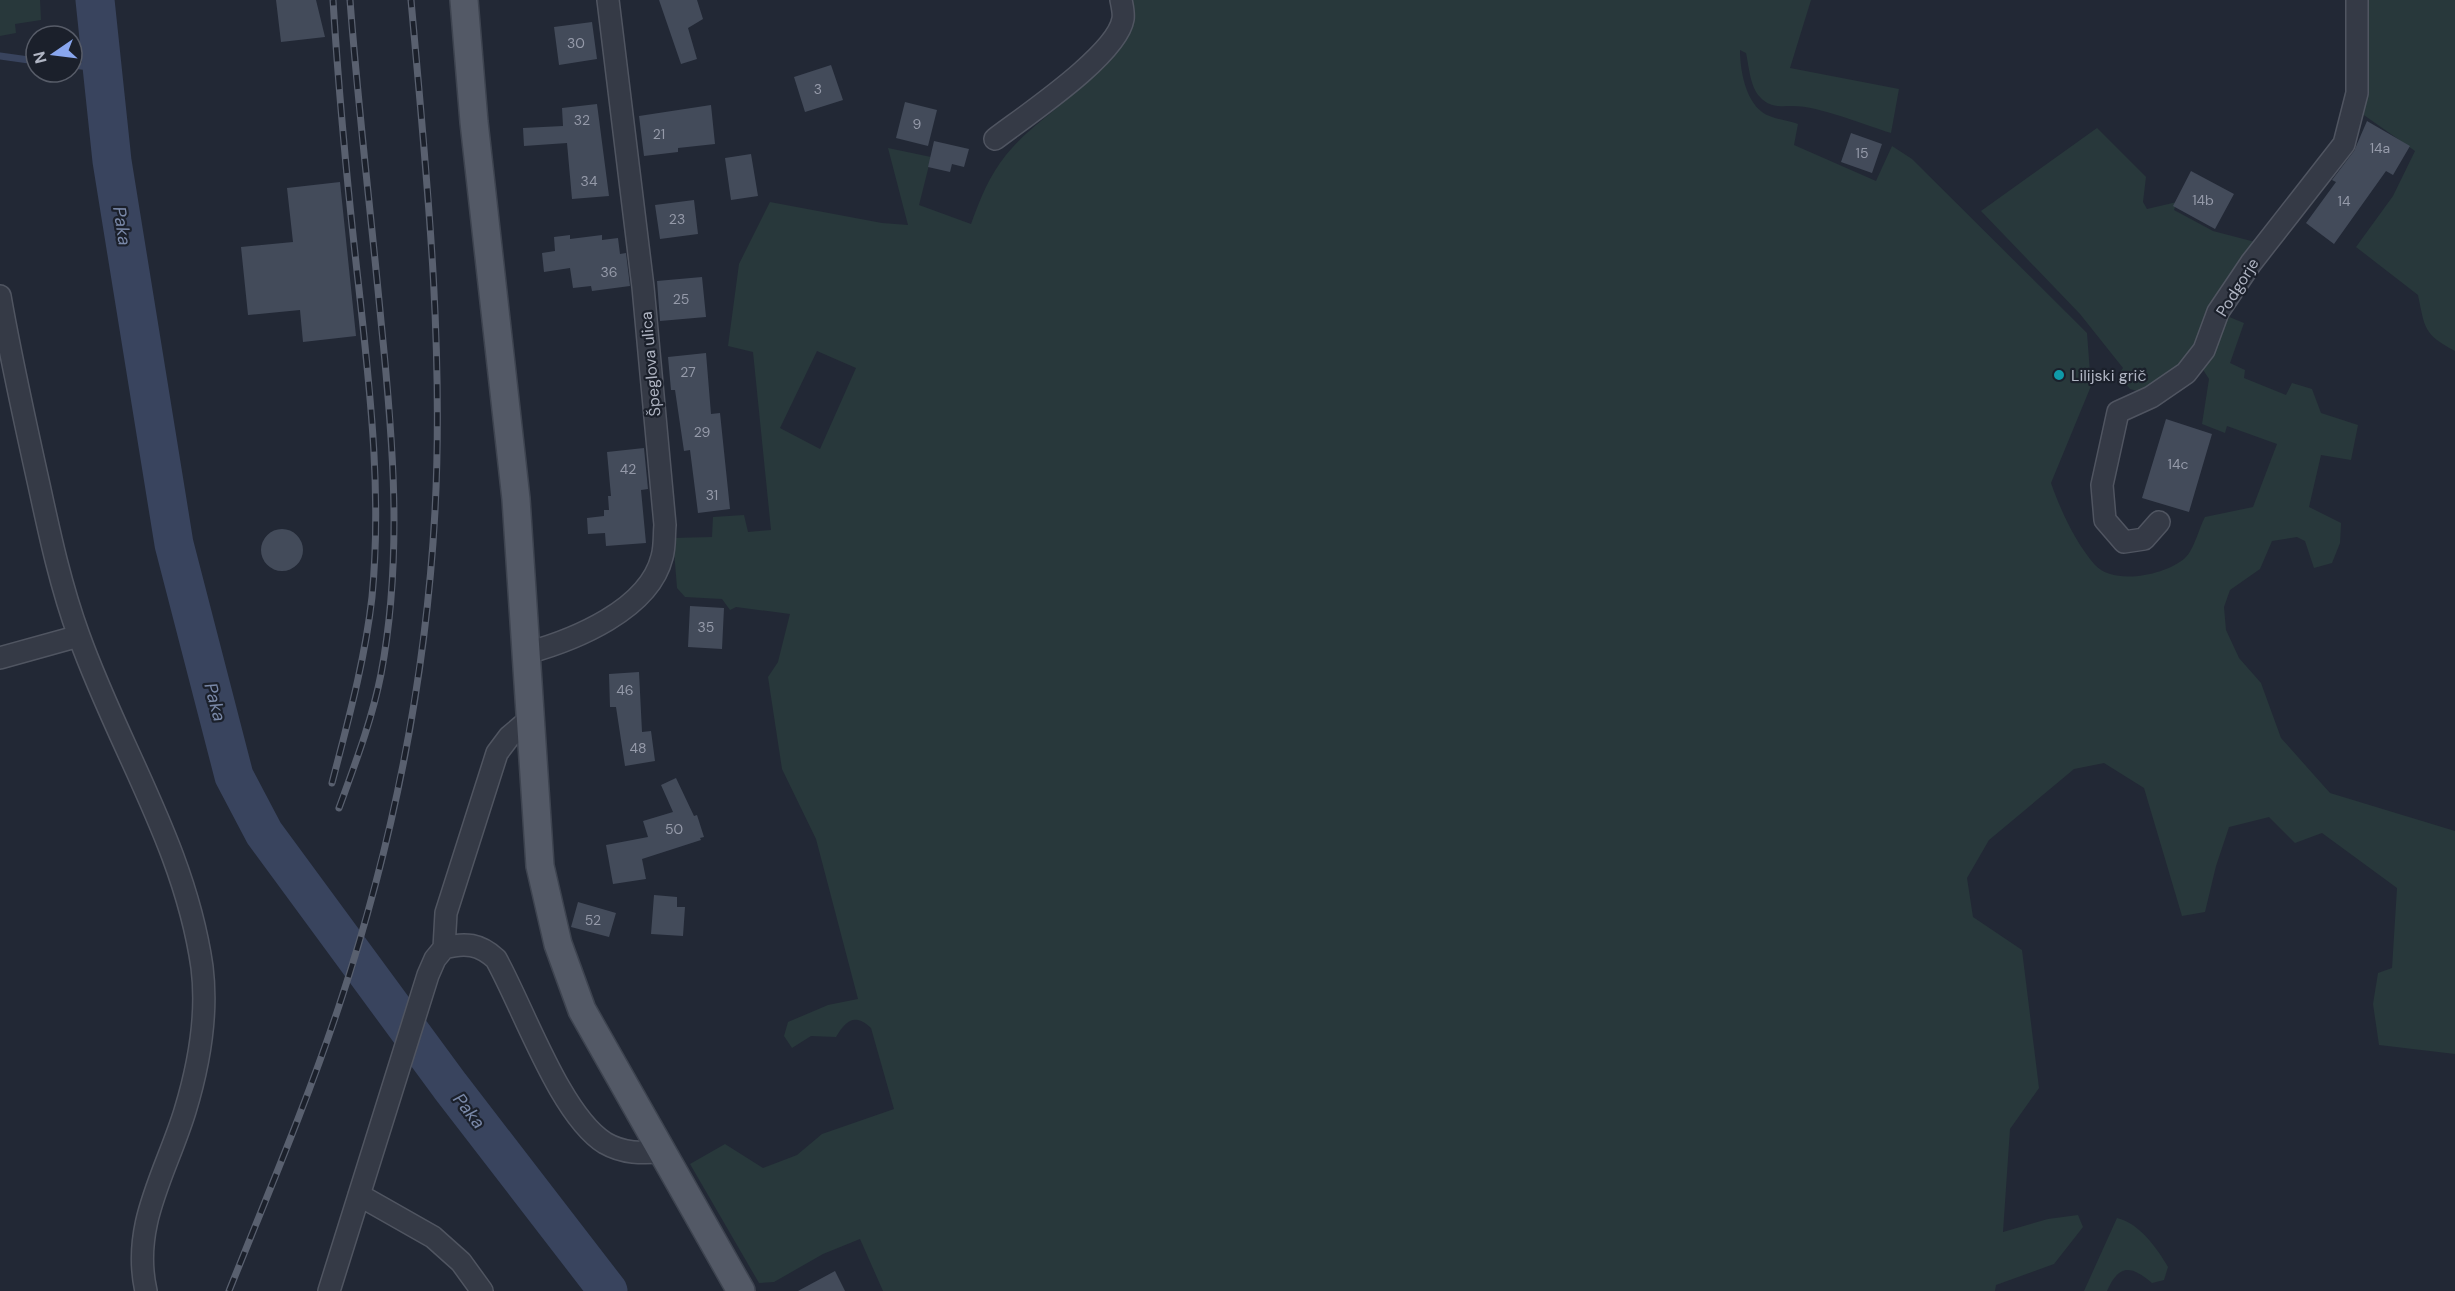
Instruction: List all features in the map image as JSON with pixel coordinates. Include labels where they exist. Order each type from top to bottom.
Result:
[{"type":"main road","points":[[464,0],[474,122],[516,499],[540,866],[558,944],[582,1010],[741,1291]]},
{"type":"street","name":"Špeglova ulica","points":[[527,653],[587,633],[638,598],[648,587],[663,557],[665,525],[644,299],[608,0]]},
{"type":"street","points":[[995,139],[1087,68],[1109,45],[1123,19],[1121,0]]},
{"type":"street","name":"Podgorje","points":[[2159,522],[2144,539],[2124,542],[2105,520],[2102,485],[2118,412],[2151,397],[2186,373],[2204,350],[2218,312],[2251,263],[2344,144],[2357,93],[2357,0]]},
{"type":"street","points":[[0,296],[14,375],[55,555],[79,636],[175,858],[196,926],[202,972],[204,1014],[197,1062],[185,1111],[144,1224],[141,1269],[146,1291]]},
{"type":"street","points":[[0,658],[79,636]]},
{"type":"street","points":[[329,1291],[387,1112],[428,975],[435,959],[444,948],[446,913],[497,753],[510,737],[529,720]]},
{"type":"street","points":[[444,948],[460,944],[474,945],[486,949],[496,959],[556,1082],[581,1123],[605,1143],[632,1153],[663,1152]]},
{"type":"street","points":[[359,1195],[433,1237],[461,1262],[482,1291]]},
{"type":"shaded area","points":[[0,0],[40,0],[41,20],[15,24],[16,33],[0,36]]},
{"type":"shaded area","points":[[1127,0],[1811,0],[1790,68],[1899,89],[1891,133],[1816,109],[1775,106],[1768,103],[1754,88],[1746,53],[1740,50],[1742,75],[1751,100],[1762,112],[1798,124],[1794,145],[1876,181],[1892,146],[1912,159],[2087,333],[2091,386],[2051,483],[2064,515],[2081,546],[2095,565],[2114,575],[2140,576],[2166,569],[2185,558],[2191,550],[2205,517],[2253,507],[2277,444],[2227,426],[2225,433],[2202,424],[2209,379],[2202,368],[2222,314],[2244,323],[2230,363],[2245,370],[2244,378],[2286,395],[2292,383],[2312,389],[2321,413],[2358,425],[2351,460],[2321,455],[2309,507],[2341,523],[2340,543],[2332,563],[2314,568],[2305,541],[2297,537],[2272,541],[2260,569],[2230,590],[2224,607],[2226,630],[2239,658],[2261,683],[2281,738],[2330,793],[2455,831],[2455,1054],[2379,1045],[2373,1004],[2378,973],[2392,968],[2397,888],[2322,833],[2295,843],[2269,817],[2229,827],[2216,866],[2205,912],[2182,916],[2144,788],[2104,763],[2074,769],[1989,840],[1967,878],[1973,917],[2022,950],[2039,1088],[2010,1129],[2003,1232],[2048,1219],[2078,1215],[2083,1227],[2054,1264],[1996,1285],[1995,1291],[883,1291],[860,1239],[823,1254],[774,1282],[759,1283],[690,1164],[725,1144],[763,1168],[797,1155],[822,1134],[894,1109],[871,1028],[865,1023],[851,1020],[843,1026],[836,1037],[811,1036],[792,1048],[784,1036],[788,1022],[828,1005],[858,999],[816,839],[782,769],[768,677],[778,662],[790,614],[736,607],[730,610],[722,599],[685,597],[677,588],[673,538],[712,537],[713,517],[744,515],[748,532],[771,530],[753,352],[728,346],[739,264],[770,202],[882,223],[908,225],[888,148],[931,157],[919,205],[971,224],[986,188],[1006,155],[1096,74],[1112,56],[1124,37],[1130,18]],"holes":[[[817,351],[856,368],[820,449],[780,428]]]},
{"type":"shaded area","points":[[2359,0],[2455,0],[2455,351],[2437,340],[2427,329],[2418,295],[2356,247],[2393,196],[2415,151],[2361,113]]},
{"type":"shaded area","points":[[2097,128],[2146,177],[2143,202],[2147,209],[2177,202],[2174,210],[2213,231],[2259,243],[2193,352],[2171,378],[2144,393],[2130,389],[2118,375],[2123,368],[2080,314],[1981,211]]},
{"type":"shaded area","points":[[2117,1218],[2133,1225],[2153,1244],[2168,1267],[2164,1280],[2152,1283],[2138,1273],[2126,1270],[2116,1276],[2107,1291],[2084,1291]]},
{"type":"building","points":[[276,0],[316,0],[325,37],[281,42]]},
{"type":"building","points":[[659,0],[697,0],[703,19],[688,28],[697,59],[681,64]]},
{"type":"building","points":[[592,22],[597,59],[559,65],[554,27]]},
{"type":"building","points":[[831,65],[843,100],[805,112],[794,77]]},
{"type":"building","points":[[905,102],[937,110],[928,146],[896,138]]},
{"type":"building","points":[[597,104],[609,196],[572,199],[567,143],[524,146],[523,128],[563,126],[562,108]]},
{"type":"building","points":[[711,105],[715,144],[678,148],[678,152],[644,156],[639,116]]},
{"type":"building","points":[[2367,121],[2410,146],[2393,175],[2386,171],[2334,244],[2306,223],[2336,182],[2332,180],[2354,151]]},
{"type":"building","points":[[1851,133],[1882,144],[1872,173],[1841,162]]},
{"type":"building","points":[[934,141],[969,149],[964,167],[952,164],[950,172],[928,167]]},
{"type":"building","points":[[751,154],[758,196],[731,200],[725,158]]},
{"type":"building","points":[[2191,171],[2234,194],[2215,229],[2173,206]]},
{"type":"building","points":[[340,182],[356,336],[303,342],[300,310],[248,315],[241,247],[293,242],[287,188]]},
{"type":"building","points":[[694,200],[698,234],[660,239],[655,205]]},
{"type":"building","points":[[570,235],[570,239],[602,235],[602,240],[618,238],[620,254],[626,253],[630,286],[592,291],[591,286],[573,288],[570,268],[544,272],[542,253],[555,251],[554,237]]},
{"type":"building","points":[[702,277],[706,317],[660,321],[657,281]]},
{"type":"building","points":[[706,353],[711,414],[720,413],[730,509],[698,513],[690,450],[684,451],[675,390],[671,390],[668,357]]},
{"type":"building","points":[[2166,419],[2212,434],[2189,512],[2142,498]]},
{"type":"building","points":[[644,448],[648,489],[641,490],[646,543],[606,546],[605,533],[588,534],[587,518],[604,516],[604,510],[609,510],[608,496],[611,496],[607,452]]},
{"type":"building","points":[[282,529],[297,535],[303,550],[297,565],[282,571],[267,565],[261,550],[267,535]]},
{"type":"building","points":[[690,606],[724,608],[722,649],[688,647]]},
{"type":"building","points":[[639,672],[642,732],[651,731],[655,761],[625,766],[616,707],[610,707],[609,674]]},
{"type":"building","points":[[676,778],[694,816],[697,815],[704,837],[700,838],[701,840],[642,859],[646,879],[613,884],[606,845],[648,837],[643,821],[673,812],[661,785]]},
{"type":"building","points":[[654,895],[677,897],[677,907],[685,907],[683,936],[651,934]]},
{"type":"building","points":[[578,902],[616,913],[609,937],[571,927]]},
{"type":"building","points":[[835,1271],[845,1291],[798,1291]]},
{"type":"waterway","name":"Paka","points":[[95,0],[112,161],[174,544],[234,776],[264,833],[450,1086],[608,1291]]},
{"type":"waterway","points":[[0,56],[24,59]]},
{"type":"waterway","points":[[84,66],[100,68]]},
{"type":"railway","points":[[332,783],[365,644],[372,597],[376,520],[371,404],[344,145],[333,0]]},
{"type":"railway","points":[[339,808],[368,725],[381,674],[388,630],[394,542],[389,409],[350,0]]},
{"type":"railway","points":[[229,1291],[314,1078],[358,946],[404,762],[424,636],[435,511],[437,383],[432,255],[411,0]]},
{"type":"place","name":"Lilijski grič","points":[[2059,375]]}]
